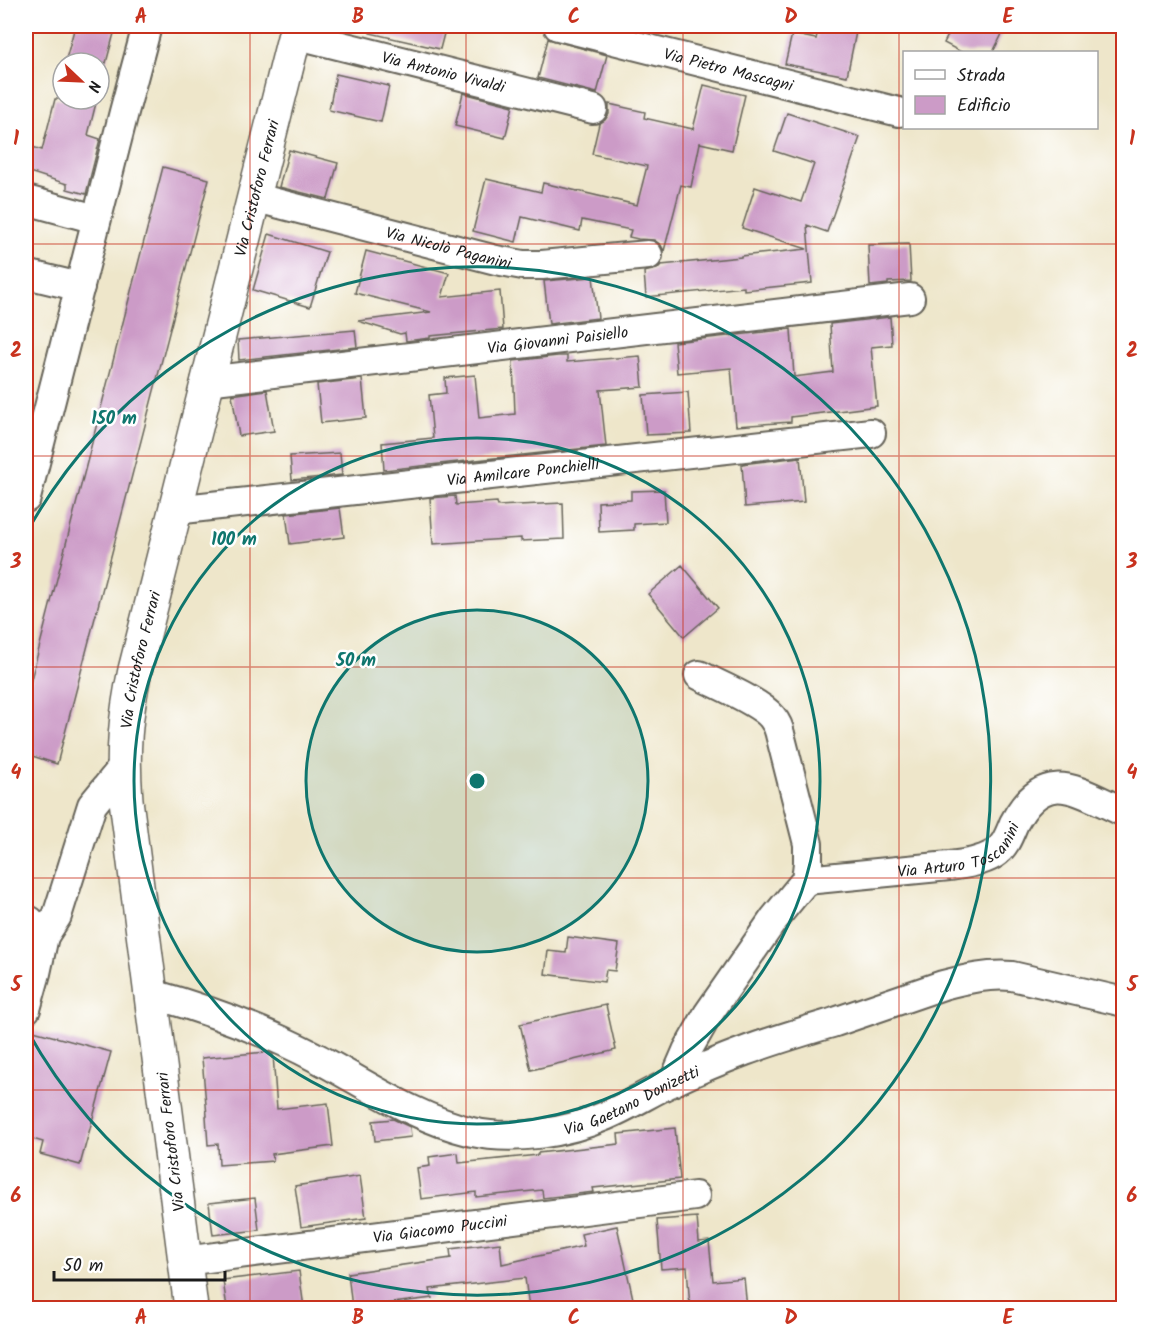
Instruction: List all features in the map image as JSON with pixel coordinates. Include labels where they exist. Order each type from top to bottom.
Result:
[{"type":"main road","name":"Via Cristoforo Ferrari","points":[[191,1308],[128,813],[123,767],[124,736],[130,693],[295,30]]},
{"type":"street","points":[[26,498],[147,26]]},
{"type":"street","name":"Via Pietro Mascagni","points":[[558,26],[899,112]]},
{"type":"street","name":"Via Antonio Vivaldi","points":[[295,30],[593,110]]},
{"type":"street","name":"Via Nicolò Paganini","points":[[253,197],[516,264],[542,265],[648,255]]},
{"type":"street","points":[[26,200],[96,219]]},
{"type":"street","points":[[26,274],[80,287]]},
{"type":"street","name":"Via Giovanni Paisiello","points":[[206,381],[910,298]]},
{"type":"street","name":"Via Amilcare Ponchielli","points":[[175,510],[871,433]]},
{"type":"street","points":[[674,1081],[708,1014],[774,920],[806,880],[808,862],[808,844],[780,734],[772,716],[758,706],[699,675]]},
{"type":"street","points":[[26,1009],[36,973],[35,928],[57,916],[92,805],[123,767]]},
{"type":"street","name":"Via Arturo Toscanini","points":[[806,880],[949,866],[987,857],[1002,846],[1028,801],[1046,788],[1070,789],[1124,812]]},
{"type":"street","name":"Via Gaetano Donizetti","points":[[152,994],[205,1010],[263,1032],[323,1061],[426,1118],[473,1132],[504,1136],[554,1131],[605,1116],[674,1081],[760,1046],[943,985],[975,977],[995,975],[1021,978],[1124,1002]]},
{"type":"street","name":"Via Giacomo Puccini","points":[[184,1261],[695,1196]]},
{"type":"building","points":[[75,26],[116,26],[109,51],[68,51]]},
{"type":"building","points":[[370,26],[446,26],[440,49],[370,33]]},
{"type":"building","points":[[819,26],[856,32],[847,76],[785,64],[792,34],[816,39]]},
{"type":"building","points":[[953,26],[987,26],[1002,34],[994,51],[959,51],[944,43]]},
{"type":"building","points":[[548,39],[607,55],[597,93],[538,78]]},
{"type":"building","points":[[336,74],[389,86],[381,122],[329,110]]},
{"type":"building","points":[[704,85],[745,95],[732,150],[700,143],[691,187],[681,185],[664,251],[661,245],[654,240],[629,237],[631,230],[582,220],[580,231],[522,217],[516,242],[473,231],[486,179],[541,192],[543,183],[637,205],[647,166],[592,154],[599,124],[609,114],[609,104],[645,112],[644,118],[693,129]]},
{"type":"building","points":[[463,93],[513,106],[505,138],[455,126]]},
{"type":"building","points":[[52,111],[94,111],[88,135],[100,139],[86,194],[67,189],[67,184],[26,171],[26,145],[42,150]]},
{"type":"building","points":[[787,113],[860,137],[827,232],[807,225],[812,283],[646,297],[644,272],[657,269],[661,265],[807,249],[742,228],[755,187],[801,202],[814,164],[774,151]]},
{"type":"building","points":[[289,150],[338,163],[328,199],[279,187]]},
{"type":"building","points":[[163,167],[209,179],[57,764],[26,754],[26,699]]},
{"type":"building","points":[[269,234],[327,252],[310,307],[253,290]]},
{"type":"building","points":[[909,244],[911,281],[870,286],[868,245]]},
{"type":"building","points":[[366,251],[449,273],[442,297],[500,291],[503,329],[430,336],[430,338],[406,341],[405,333],[400,334],[358,321],[431,312],[355,293]]},
{"type":"building","points":[[593,277],[598,318],[549,324],[544,281]]},
{"type":"building","points":[[890,317],[892,345],[871,347],[877,406],[791,417],[791,422],[736,426],[731,368],[677,373],[674,342],[791,329],[794,377],[833,372],[830,324]]},
{"type":"building","points":[[355,330],[357,347],[239,360],[238,340]]},
{"type":"building","points":[[567,356],[567,362],[640,356],[643,387],[600,390],[606,446],[384,470],[382,443],[433,438],[429,395],[446,393],[445,378],[475,375],[479,418],[515,414],[513,361]]},
{"type":"building","points":[[362,379],[366,418],[321,423],[317,384]]},
{"type":"building","points":[[267,390],[274,431],[239,436],[232,395]]},
{"type":"building","points":[[688,392],[691,433],[646,435],[643,395]]},
{"type":"building","points":[[340,453],[342,475],[292,480],[290,456]]},
{"type":"building","points":[[800,457],[804,502],[745,507],[742,464]]},
{"type":"building","points":[[664,490],[666,522],[634,524],[634,530],[599,532],[598,502],[631,500],[631,491]]},
{"type":"building","points":[[455,496],[456,505],[497,502],[498,506],[563,503],[564,539],[521,541],[521,538],[433,544],[430,498]]},
{"type":"building","points":[[340,508],[344,537],[290,544],[286,514]]},
{"type":"building","points":[[682,565],[718,608],[684,637],[648,594]]},
{"type":"building","points":[[568,937],[619,944],[615,971],[606,970],[604,982],[545,974],[548,951],[566,953]]},
{"type":"building","points":[[606,1005],[616,1050],[531,1070],[520,1024]]},
{"type":"building","points":[[26,1029],[111,1052],[80,1165],[40,1154],[43,1142],[26,1137]]},
{"type":"building","points":[[267,1052],[273,1055],[277,1109],[328,1103],[333,1146],[272,1154],[273,1161],[219,1165],[218,1144],[208,1145],[202,1058]]},
{"type":"building","points":[[393,1119],[410,1127],[411,1137],[375,1141],[373,1121]]},
{"type":"building","points":[[675,1128],[680,1179],[593,1188],[594,1192],[543,1198],[542,1190],[476,1197],[476,1192],[421,1199],[417,1168],[430,1166],[429,1157],[458,1153],[459,1163],[538,1155],[538,1153],[619,1144],[618,1134]]},
{"type":"building","points":[[360,1176],[366,1218],[301,1227],[295,1186]]},
{"type":"building","points":[[255,1198],[259,1230],[213,1235],[209,1203]]},
{"type":"building","points":[[697,1217],[699,1242],[709,1241],[713,1281],[744,1278],[747,1308],[690,1308],[687,1267],[661,1269],[657,1220]]},
{"type":"building","points":[[617,1226],[635,1308],[529,1308],[525,1278],[430,1289],[432,1298],[352,1308],[348,1273],[451,1258],[450,1249],[500,1243],[502,1264],[584,1246],[581,1234]]},
{"type":"building","points":[[299,1271],[304,1308],[227,1308],[223,1280]]}]
